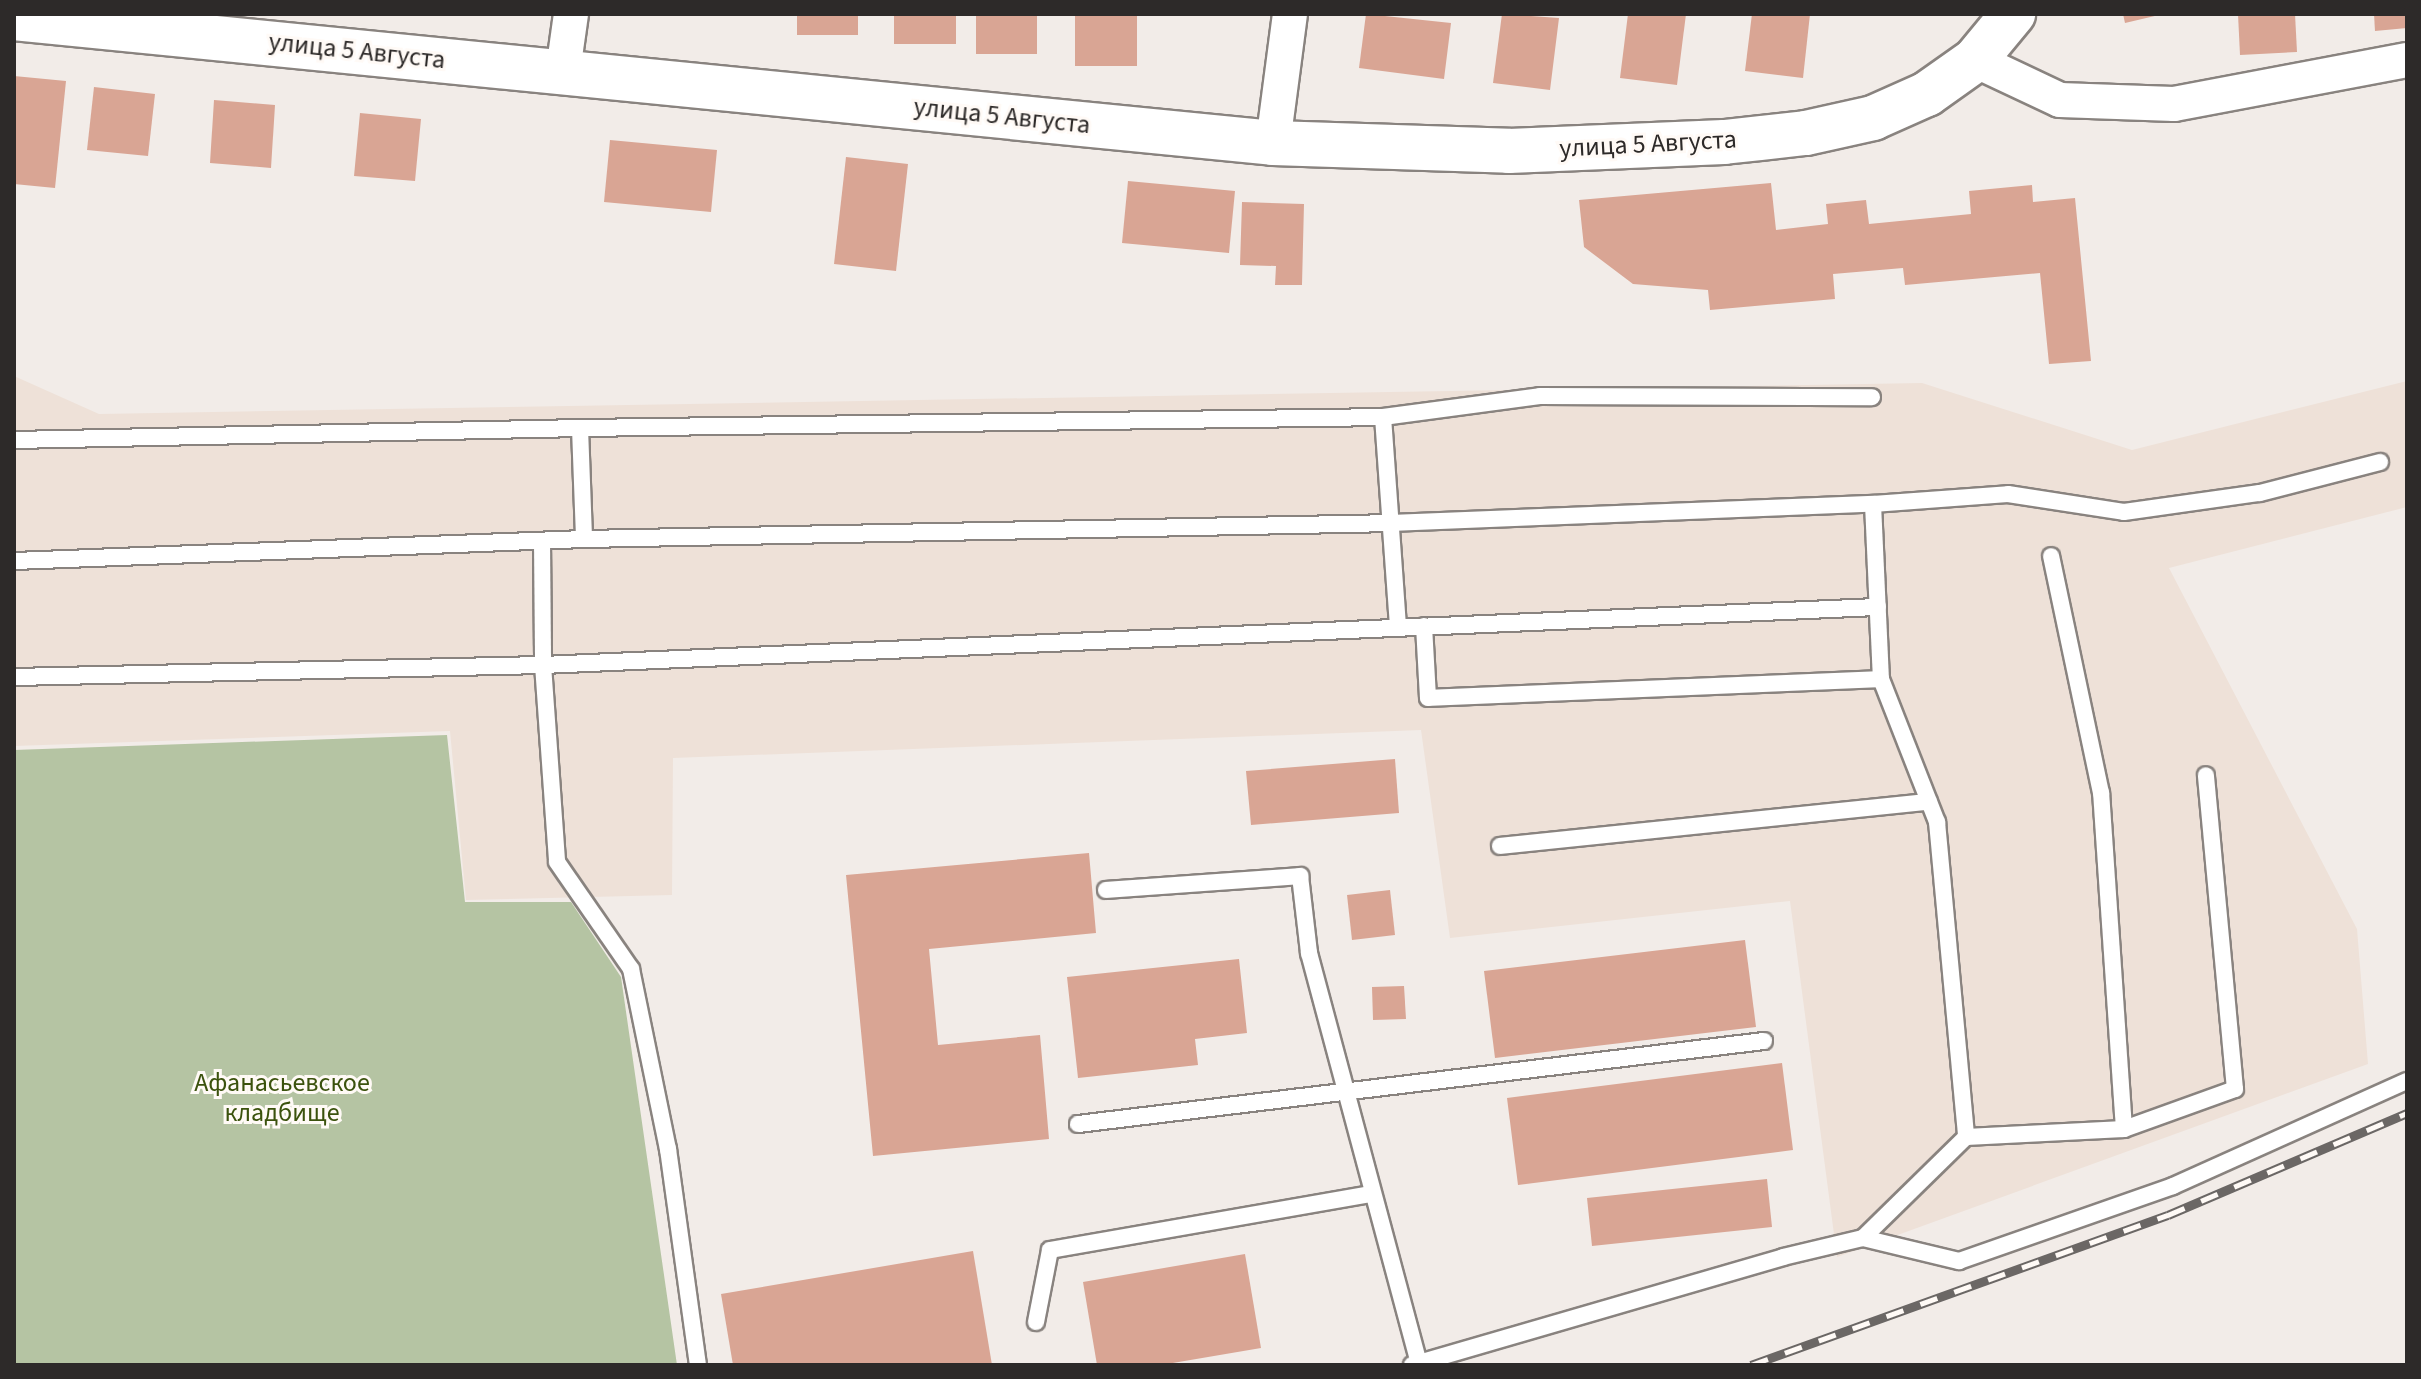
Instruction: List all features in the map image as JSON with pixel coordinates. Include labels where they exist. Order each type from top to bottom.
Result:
[{"type":"main road","name":"улица 5 Августа","points":[[14,18],[1273,143],[1509,151],[1806,133],[1873,118],[1927,94],[1975,60],[2013,14]]},
{"type":"street","points":[[563,71],[571,14]]},
{"type":"street","points":[[1273,143],[1290,14]]},
{"type":"street","points":[[1975,60],[2060,100],[2174,104],[2407,60]]},
{"type":"lane","points":[[14,440],[580,428],[1383,417],[1540,396],[1872,397]]},
{"type":"lane","points":[[1383,417],[1398,627]]},
{"type":"lane","points":[[580,428],[584,539]]},
{"type":"lane","points":[[14,561],[584,539],[1392,523],[1873,504],[2008,494],[2124,512],[2260,493],[2380,462]]},
{"type":"lane","points":[[1873,504],[1881,679],[1937,822],[1966,1137]]},
{"type":"lane","points":[[542,541],[543,665],[557,862],[631,969],[668,1149],[698,1365]]},
{"type":"lane","points":[[2051,556],[2101,793],[2124,1129]]},
{"type":"lane","points":[[14,677],[543,665],[1878,607]]},
{"type":"lane","points":[[1424,626],[1428,698],[1881,679]]},
{"type":"lane","points":[[1106,890],[1300,876],[1309,953],[1415,1364],[1863,1238],[1966,1137],[2124,1129],[2235,1089],[2206,775]]},
{"type":"lane","points":[[1500,846],[1929,802]]},
{"type":"lane","points":[[1078,1124],[1346,1094],[1764,1041]]},
{"type":"lane","points":[[1863,1238],[1959,1261],[2173,1186],[2407,1081]]},
{"type":"lane","points":[[1036,1322],[1050,1250],[1372,1194]]},
{"type":"shaded area","points":[[14,376],[99,414],[1922,383],[2132,450],[2407,381],[2407,507],[2169,568],[2357,929],[2368,1064],[1837,1257],[1790,901],[1450,938],[1421,730],[673,758],[672,895],[466,900],[450,731],[14,746]]},
{"type":"green space","name":"Афанасьевское кладбище","points":[[447,735],[465,902],[571,902],[621,977],[677,1365],[14,1365],[14,750]]},
{"type":"building","points":[[797,14],[858,14],[858,35],[797,35]]},
{"type":"building","points":[[894,14],[956,14],[956,44],[894,44]]},
{"type":"building","points":[[976,14],[1037,14],[1037,54],[976,54]]},
{"type":"building","points":[[1075,14],[1137,14],[1137,66],[1075,66]]},
{"type":"building","points":[[1366,14],[1451,23],[1444,79],[1359,68]]},
{"type":"building","points":[[1502,14],[1559,18],[1550,90],[1493,83]]},
{"type":"building","points":[[1628,14],[1686,14],[1677,85],[1620,78]]},
{"type":"building","points":[[1752,14],[1810,14],[1803,78],[1745,71]]},
{"type":"building","points":[[2123,14],[2159,14],[2159,15],[2125,23]]},
{"type":"building","points":[[2238,14],[2295,14],[2297,52],[2240,55]]},
{"type":"building","points":[[2374,14],[2407,14],[2407,28],[2375,31]]},
{"type":"building","points":[[14,76],[66,81],[55,188],[14,184]]},
{"type":"building","points":[[94,87],[155,94],[148,156],[87,150]]},
{"type":"building","points":[[214,100],[275,105],[271,168],[210,163]]},
{"type":"building","points":[[360,113],[421,119],[415,181],[354,176]]},
{"type":"building","points":[[610,140],[717,150],[711,212],[604,202]]},
{"type":"building","points":[[846,157],[908,164],[896,271],[834,264]]},
{"type":"building","points":[[1128,181],[1235,191],[1229,253],[1122,243]]},
{"type":"building","points":[[1771,183],[1776,230],[1828,224],[1826,204],[1866,200],[1869,224],[1971,214],[1969,191],[2032,185],[2033,202],[2075,198],[2091,361],[2049,364],[2040,273],[1905,285],[1903,268],[1833,274],[1835,299],[1710,310],[1708,290],[1633,284],[1584,247],[1579,200]]},
{"type":"building","points":[[1242,202],[1304,204],[1302,285],[1275,285],[1276,266],[1240,265]]},
{"type":"building","points":[[1395,759],[1399,813],[1251,825],[1246,771]]},
{"type":"building","points":[[1089,853],[1096,933],[929,949],[938,1045],[1040,1035],[1049,1139],[873,1156],[846,875]]},
{"type":"building","points":[[1390,890],[1395,935],[1352,940],[1347,895]]},
{"type":"building","points":[[1745,940],[1756,1027],[1495,1058],[1484,971]]},
{"type":"building","points":[[1239,959],[1247,1033],[1195,1039],[1198,1065],[1078,1078],[1067,977]]},
{"type":"building","points":[[1404,986],[1406,1019],[1373,1020],[1372,987]]},
{"type":"building","points":[[1782,1063],[1793,1150],[1518,1185],[1507,1098]]},
{"type":"building","points":[[1767,1179],[1772,1227],[1592,1246],[1587,1198]]},
{"type":"building","points":[[973,1251],[992,1365],[733,1365],[721,1294]]},
{"type":"building","points":[[1245,1254],[1261,1348],[1161,1365],[1097,1365],[1083,1282]]},
{"type":"railway","points":[[1751,1365],[2168,1215],[2407,1113]]}]
